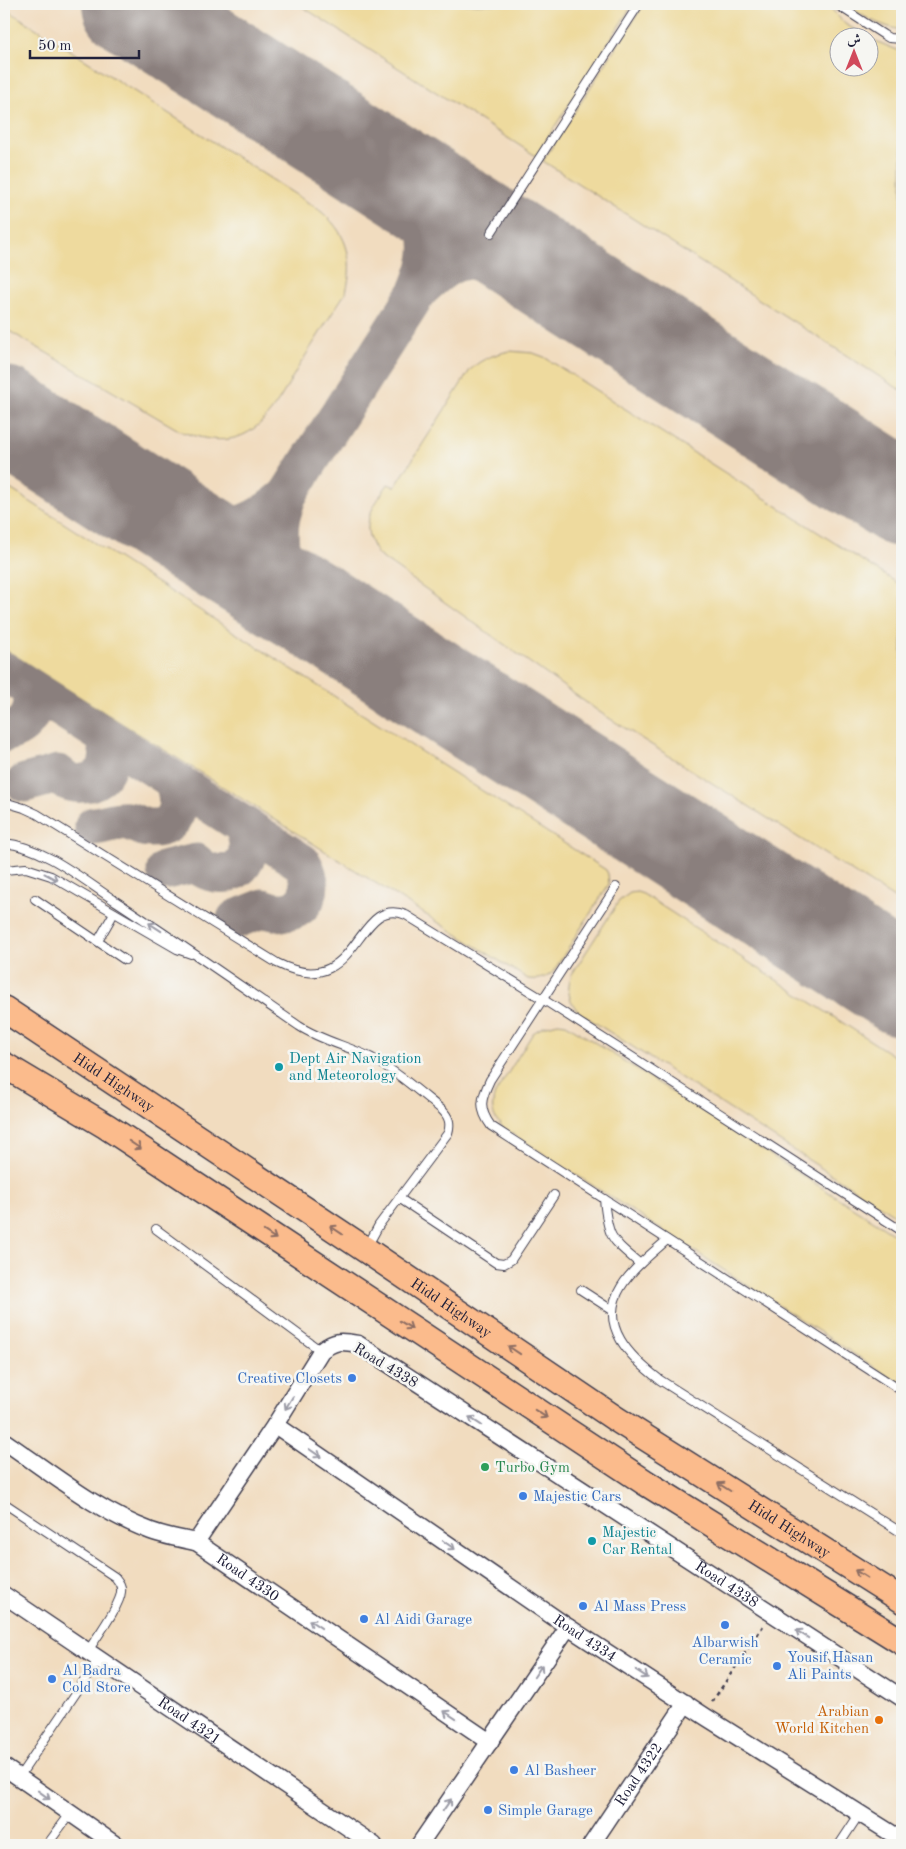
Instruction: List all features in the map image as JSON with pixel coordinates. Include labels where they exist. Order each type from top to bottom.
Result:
[{"type":"main road","name":"Hidd Highway","points":[[4,1009],[616,1419],[902,1600]]},
{"type":"main road","points":[[4,1065],[106,1126],[646,1483],[902,1642]]},
{"type":"main road","points":[[4,1087],[28,1091],[106,1126]]},
{"type":"street","name":"Road 4338","points":[[321,1350],[331,1343],[341,1341],[358,1344],[902,1698]]},
{"type":"street","points":[[4,1441],[118,1516],[152,1531],[196,1542],[275,1425],[321,1350]]},
{"type":"street","name":"Road 4334","points":[[275,1425],[568,1627],[686,1703],[706,1718],[902,1840]]},
{"type":"street","name":"Road 4330","points":[[196,1542],[490,1742]]},
{"type":"street","name":"Road 4321","points":[[4,1596],[374,1845]]},
{"type":"street","points":[[419,1845],[568,1627]]},
{"type":"street","name":"Road 4322","points":[[591,1845],[686,1703]]},
{"type":"street","points":[[4,1767],[116,1845]]},
{"type":"lane","points":[[491,233],[639,4]]},
{"type":"lane","points":[[836,4],[889,38],[902,38]]},
{"type":"lane","points":[[4,802],[37,814],[276,963],[300,973],[317,973],[334,966],[348,953],[377,917],[394,911],[406,915],[544,1000],[902,1230]]},
{"type":"lane","points":[[4,843],[17,844],[47,856],[313,1034],[356,1051],[384,1065],[448,1116],[450,1124],[448,1133],[379,1225],[366,1250]]},
{"type":"lane","points":[[4,870],[26,868],[51,876],[177,949],[195,955]]},
{"type":"lane","points":[[72,889],[78,877]]},
{"type":"lane","points":[[616,887],[490,1080],[482,1096],[483,1112],[491,1126],[902,1391]]},
{"type":"lane","points":[[101,906],[107,896]]},
{"type":"lane","points":[[35,899],[125,960]]},
{"type":"lane","points":[[98,941],[114,913]]},
{"type":"lane","points":[[399,1198],[496,1263],[504,1264],[511,1260],[554,1195]]},
{"type":"lane","points":[[604,1200],[606,1224],[612,1237],[640,1264]]},
{"type":"lane","points":[[156,1229],[321,1350]]},
{"type":"lane","points":[[667,1240],[640,1264],[621,1287],[612,1310],[617,1333],[628,1353],[660,1380],[902,1533]]},
{"type":"lane","points":[[582,1290],[612,1310]]},
{"type":"lane","points":[[4,1503],[115,1577],[120,1584],[121,1591],[93,1655],[19,1778]]},
{"type":"lane","points":[[839,1845],[860,1813]]},
{"type":"lane","points":[[47,1845],[70,1814]]},
{"type":"path","points":[[706,1718],[710,1704],[771,1614]]},
{"type":"sand","points":[[298,4],[633,4],[536,156]]},
{"type":"sand","points":[[644,4],[827,4],[845,24],[852,28],[828,28],[828,78],[878,78],[878,42],[902,52],[902,391],[543,161]]},
{"type":"sand","points":[[847,4],[902,4],[902,30],[887,27],[873,21]]},
{"type":"sand","points":[[4,8],[318,209],[328,217],[342,236],[346,246],[349,267],[346,292],[270,413],[245,434],[222,440],[198,437],[182,432],[4,328]]},
{"type":"sand","points":[[509,351],[533,353],[544,357],[902,586],[902,903],[601,713],[378,555],[372,544],[368,526],[372,510],[382,493],[388,484],[395,487],[470,370],[488,358]]},
{"type":"sand","points":[[4,485],[606,870],[609,884],[553,972],[542,979],[528,979],[4,649]]},
{"type":"sand","points":[[637,892],[643,894],[902,1061],[902,1220],[580,1013],[569,995],[572,974],[619,901],[630,893]]},
{"type":"sand","points":[[558,1023],[566,1024],[902,1239],[902,1385],[501,1125],[495,1117],[493,1109],[495,1094],[533,1033],[543,1027]]},
{"type":"taxiway","points":[[174,524],[208,528],[234,526],[258,517],[287,496],[418,291],[428,261],[429,239],[424,219],[406,180]]},
{"type":"taxiway","points":[[418,291],[441,271],[456,263],[481,258],[525,256]]},
{"type":"taxiway","points":[[287,496],[282,512],[279,534],[282,557],[290,578],[310,607]]},
{"type":"taxiway","points":[[4,671],[302,863],[309,885],[303,903],[296,909],[287,912],[276,912],[264,908],[236,919]]},
{"type":"taxiway","points":[[4,733],[19,727],[28,718],[33,705],[31,689]]},
{"type":"taxiway","points":[[25,783],[58,774],[73,783],[92,781],[99,777],[107,766],[108,758],[103,735]]},
{"type":"taxiway","points":[[94,826],[116,821],[131,822],[147,828],[160,827],[167,824],[176,813],[177,797],[173,780]]},
{"type":"taxiway","points":[[166,870],[196,863],[211,872],[227,873],[234,870],[241,866],[248,850],[244,826]]},
{"type":"runway","points":[[131,4],[902,498]]},
{"type":"runway","points":[[4,415],[174,524],[310,607],[902,987]]},
{"type":"place","name":"Dept Air Navigation and Meteorology","points":[[279,1067]]},
{"type":"place","name":"Creative Closets","points":[[352,1378]]},
{"type":"place","name":"Turbo Gym","points":[[485,1467]]},
{"type":"place","name":"Majestic Cars","points":[[523,1496]]},
{"type":"place","name":"Majestic Car Rental","points":[[592,1541]]},
{"type":"place","name":"Al Mass Press","points":[[583,1606]]},
{"type":"place","name":"Al Aidi Garage","points":[[364,1619]]},
{"type":"place","name":"Albarwish Ceramic","points":[[725,1625]]},
{"type":"place","name":"Yousif Hasan Ali Paints","points":[[777,1666]]},
{"type":"place","name":"Al Badra Cold Store","points":[[52,1679]]},
{"type":"place","name":"Arabian World Kitchen","points":[[879,1720]]},
{"type":"place","name":"Al Basheer","points":[[514,1770]]},
{"type":"place","name":"Simple Garage","points":[[488,1810]]}]
